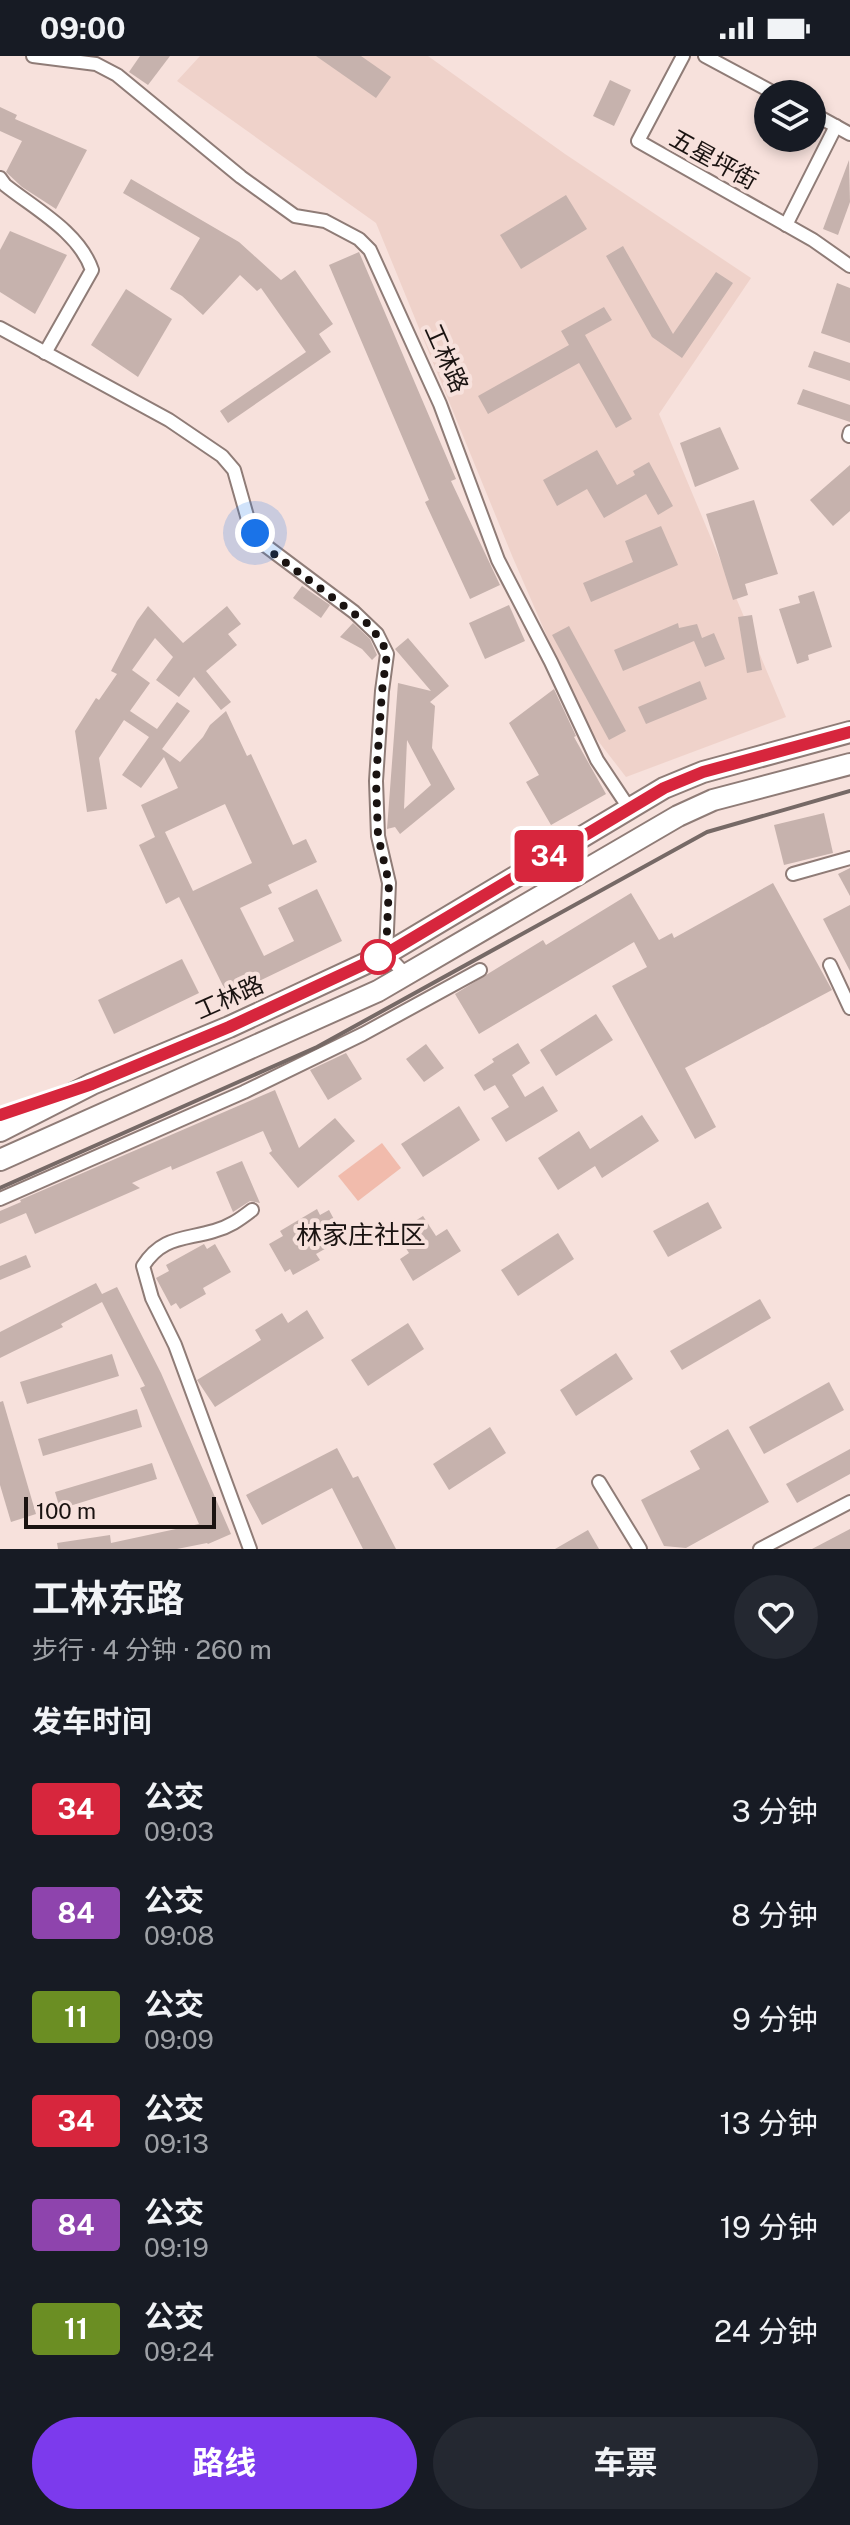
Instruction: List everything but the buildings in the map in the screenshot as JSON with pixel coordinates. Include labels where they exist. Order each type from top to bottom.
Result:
[{"type":"highway","name":"工林路","points":[[92,1084],[229,1027],[386,954],[664,788],[703,772],[850,732]]},
{"type":"highway","points":[[0,1160],[327,1016],[407,976],[678,816],[713,800],[850,764]]},
{"type":"highway","points":[[0,1115],[92,1084]]},
{"type":"highway","points":[[0,1131],[92,1084]]},
{"type":"street","name":"工林路","points":[[33,56],[96,64],[117,75],[241,177],[295,216],[325,221],[359,239],[370,250],[440,404],[498,560],[597,760],[629,808]]},
{"type":"street","name":"五星坪街","points":[[683,56],[638,141],[786,225],[850,266]]},
{"type":"street","points":[[705,56],[754,82]]},
{"type":"street","points":[[826,121],[850,134]]},
{"type":"street","points":[[786,225],[836,126]]},
{"type":"street","points":[[0,178],[69,235],[89,259],[92,270],[45,353]]},
{"type":"street","points":[[0,328],[169,420],[222,456],[234,470],[247,516],[262,543],[354,612],[382,642],[387,654],[376,781],[378,836],[389,883],[386,954],[407,976]]},
{"type":"street","points":[[793,874],[850,858]]},
{"type":"street","points":[[830,965],[850,1008]]},
{"type":"street","points":[[0,1199],[244,1092],[363,1034],[480,970]]},
{"type":"street","points":[[250,1549],[175,1345],[152,1298],[143,1266],[150,1255],[168,1242],[212,1232],[235,1223],[252,1210]]},
{"type":"street","points":[[599,1482],[640,1549]]},
{"type":"street","points":[[760,1549],[850,1502]]},
{"type":"shaded area","points":[[200,56],[428,56],[565,154],[751,278],[659,414],[786,717],[626,777],[585,724],[513,558],[376,223],[177,81]]},
{"type":"shaded area","points":[[382,1143],[401,1168],[358,1201],[338,1176]]},
{"type":"railway","points":[[0,1188],[317,1047],[707,832],[850,791]]},
{"type":"bus line","name":"34","points":[[0,1115],[92,1084],[229,1027],[386,954],[664,788],[746,759],[850,732]]},
{"type":"district","name":"林家庄社区","points":[[361,1234]]},
{"type":"route","points":[[255,533],[270,551],[368,624],[387,654],[376,781],[378,836],[389,883],[386,954],[378,957]]}]
